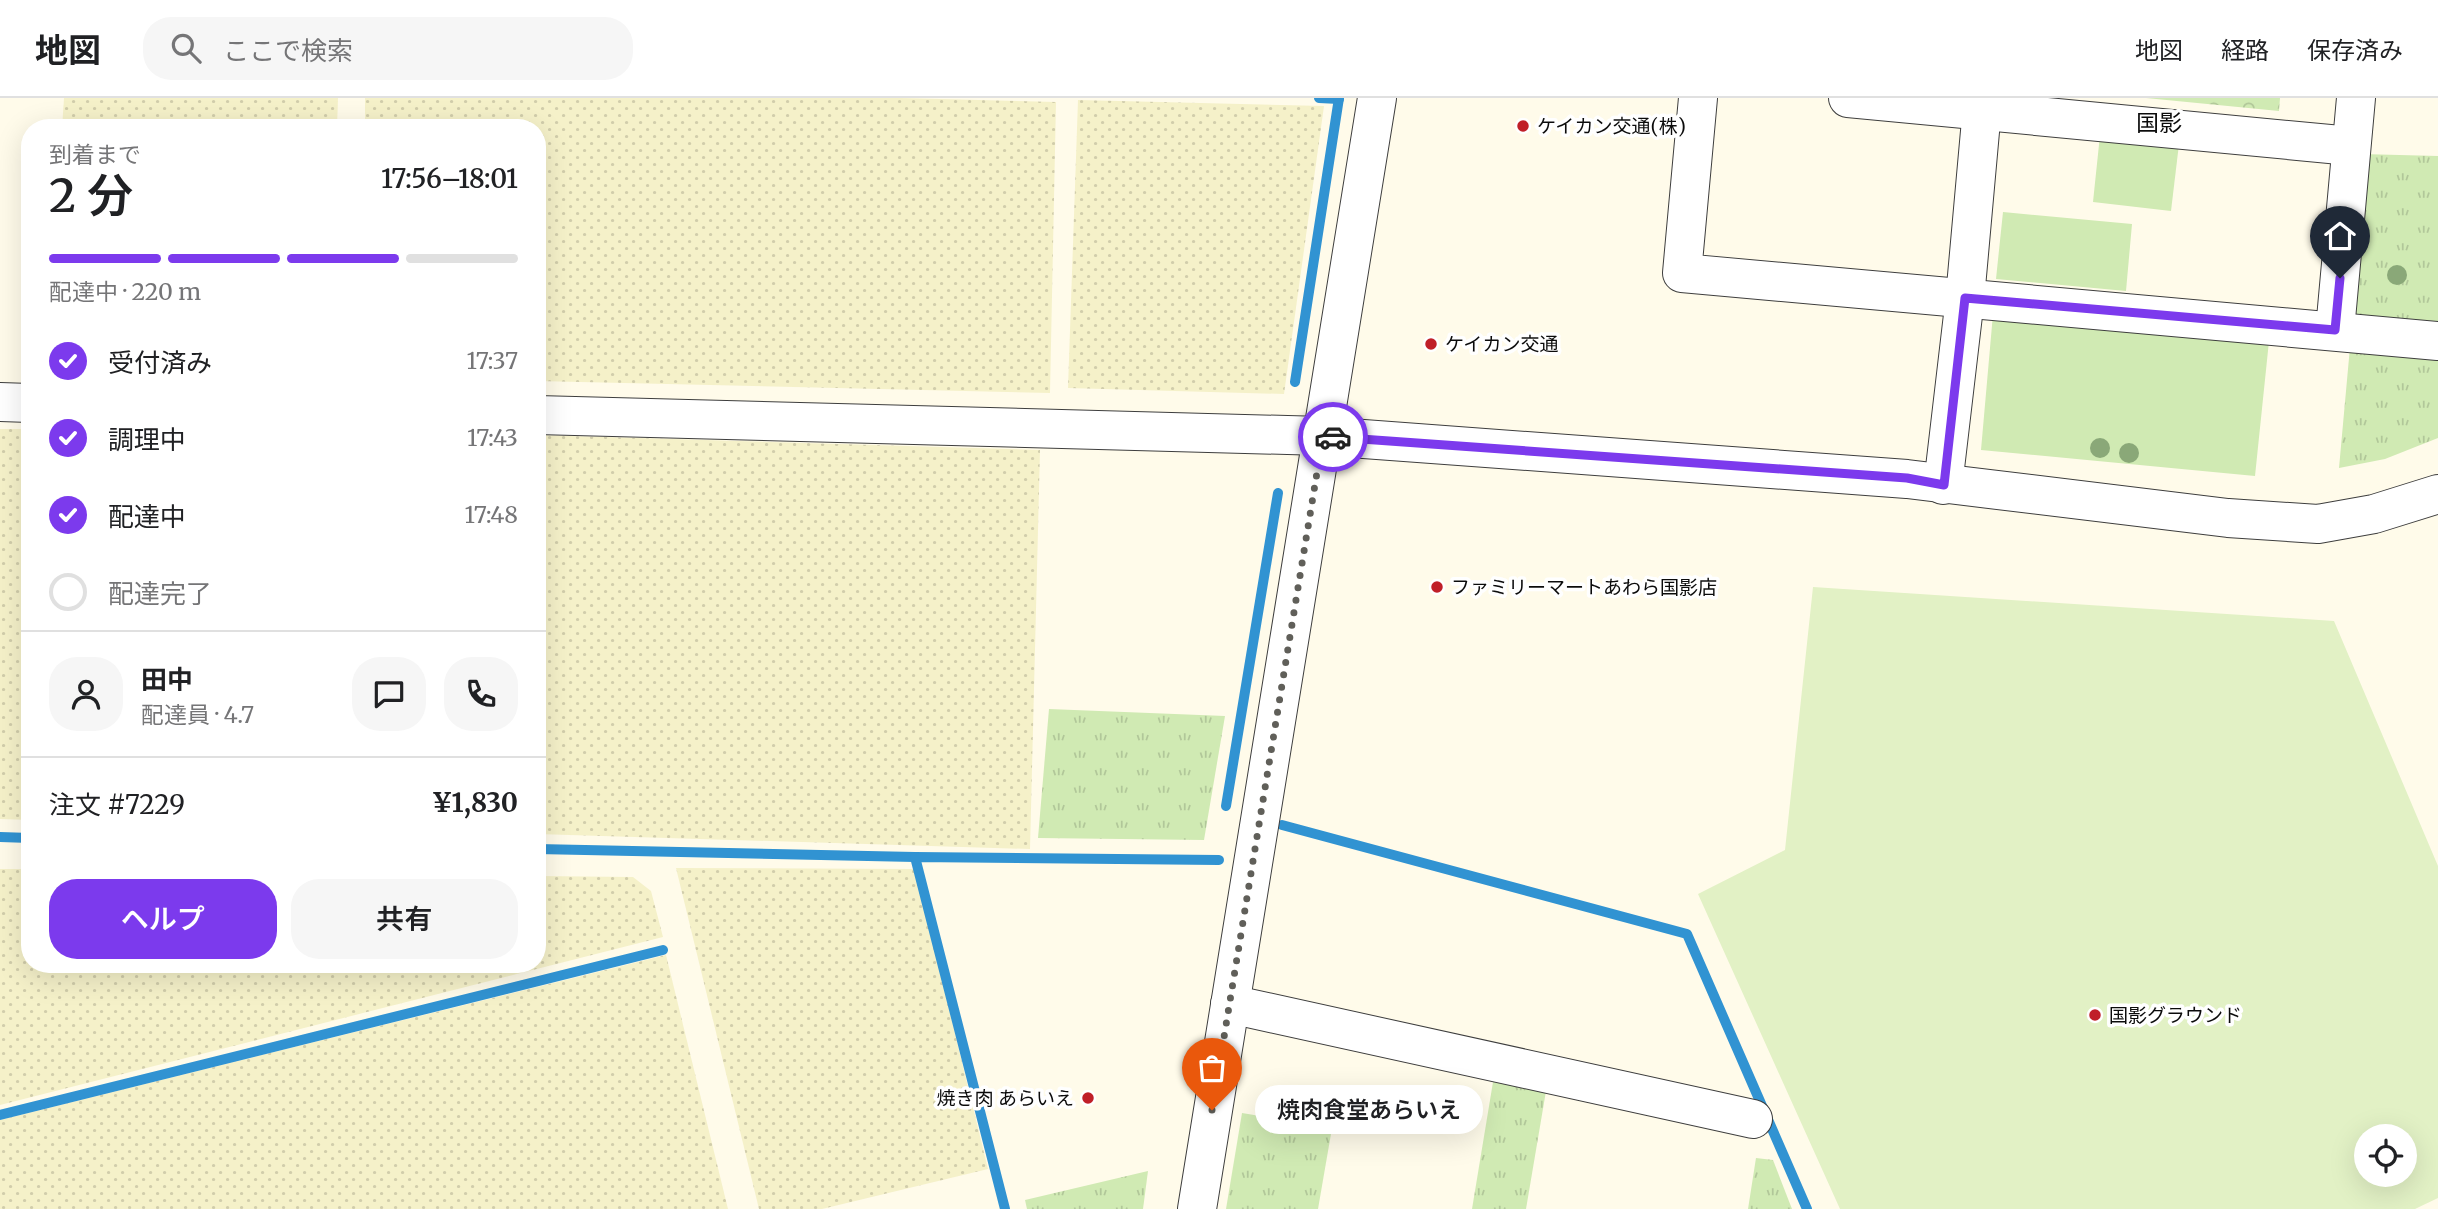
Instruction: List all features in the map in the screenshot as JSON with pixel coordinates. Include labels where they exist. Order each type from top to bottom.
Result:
[{"type":"street","points":[[1197,1209],[1377,98]]},
{"type":"street","points":[[1698,98],[1682,273],[2438,341]]},
{"type":"street","points":[[1848,98],[1982,105],[2351,146]]},
{"type":"street","points":[[2335,330],[2356,98]]},
{"type":"street","points":[[1944,485],[1965,298],[1982,105]]},
{"type":"street","points":[[0,402],[21,403]]},
{"type":"street","points":[[546,415],[1323,436],[1907,478],[1944,485],[2228,518],[2318,524],[2374,514],[2438,494]]},
{"type":"street","points":[[1230,1004],[1753,1119]]},
{"type":"shaded area","points":[[64,98],[338,98],[337,119],[63,119]]},
{"type":"shaded area","points":[[365,98],[901,98],[1056,102],[1050,393],[546,381],[546,119],[365,119]]},
{"type":"shaded area","points":[[1078,100],[1324,106],[1284,394],[1068,388]]},
{"type":"shaded area","points":[[0,429],[21,429],[21,820],[0,819]]},
{"type":"shaded area","points":[[546,435],[1040,450],[1030,849],[546,834]]},
{"type":"shaded area","points":[[676,868],[915,869],[988,1169],[822,1209],[759,1209]]},
{"type":"shaded area","points":[[0,869],[21,869],[21,973],[521,973],[0,1105]]},
{"type":"shaded area","points":[[546,876],[633,877],[651,891],[663,937],[546,967]]},
{"type":"shaded area","points":[[666,955],[728,1209],[0,1209],[0,1120]]},
{"type":"green space","points":[[2146,98],[2280,98],[2279,111]]},
{"type":"green space","points":[[2100,135],[2179,144],[2171,211],[2093,202]]},
{"type":"green space","points":[[2361,154],[2438,156],[2438,323],[2348,318]]},
{"type":"green space","points":[[2003,212],[2132,224],[2126,291],[1996,279]]},
{"type":"green space","points":[[1993,314],[2269,341],[2255,476],[1981,450]]},
{"type":"green space","points":[[2350,347],[2438,355],[2438,438],[2385,459],[2339,468]]},
{"type":"green space","name":"国影グラウンド","points":[[1813,587],[2334,621],[2438,866],[2438,1198],[2415,1209],[1840,1209],[1698,894],[1785,850]]},
{"type":"green space","points":[[1049,709],[1225,716],[1204,840],[1038,838]]},
{"type":"green space","points":[[1493,1082],[1546,1091],[1526,1209],[1472,1209]]},
{"type":"green space","points":[[1242,1113],[1332,1128],[1318,1209],[1226,1209]]},
{"type":"green space","points":[[1756,1158],[1773,1160],[1792,1209],[1748,1209]]},
{"type":"green space","points":[[1148,1171],[1143,1209],[1027,1209],[1025,1200]]},
{"type":"waterway","points":[[1319,98],[1339,99]]},
{"type":"waterway","points":[[1295,382],[1339,98]]},
{"type":"waterway","points":[[1226,806],[1278,493]]},
{"type":"waterway","points":[[1282,825],[1687,934],[1807,1209]]},
{"type":"waterway","points":[[0,837],[21,838]]},
{"type":"waterway","points":[[546,849],[915,857]]},
{"type":"waterway","points":[[1005,1209],[915,857],[1219,860]]},
{"type":"waterway","points":[[0,1115],[663,950]]},
{"type":"way so far","points":[[1212,1110],[1323,436],[1333,437]]},
{"type":"place","name":"ケイカン交通(株)","points":[[1523,126]]},
{"type":"place","name":"ケイカン交通","points":[[1431,344]]},
{"type":"place","name":"ファミリーマートあわら国影店","points":[[1437,587]]},
{"type":"place","name":"国影グラウンド","points":[[2095,1015]]},
{"type":"place","name":"焼き肉 あらいえ","points":[[1088,1098]]},
{"type":"place","name":"焼肉食堂あらいえ","points":[[1212,1110]]},
{"type":"district","name":"国影","points":[[2159,122]]},
{"type":"route","points":[[1333,437],[1907,478],[1944,485],[1965,298],[2335,330],[2340,278]]}]
